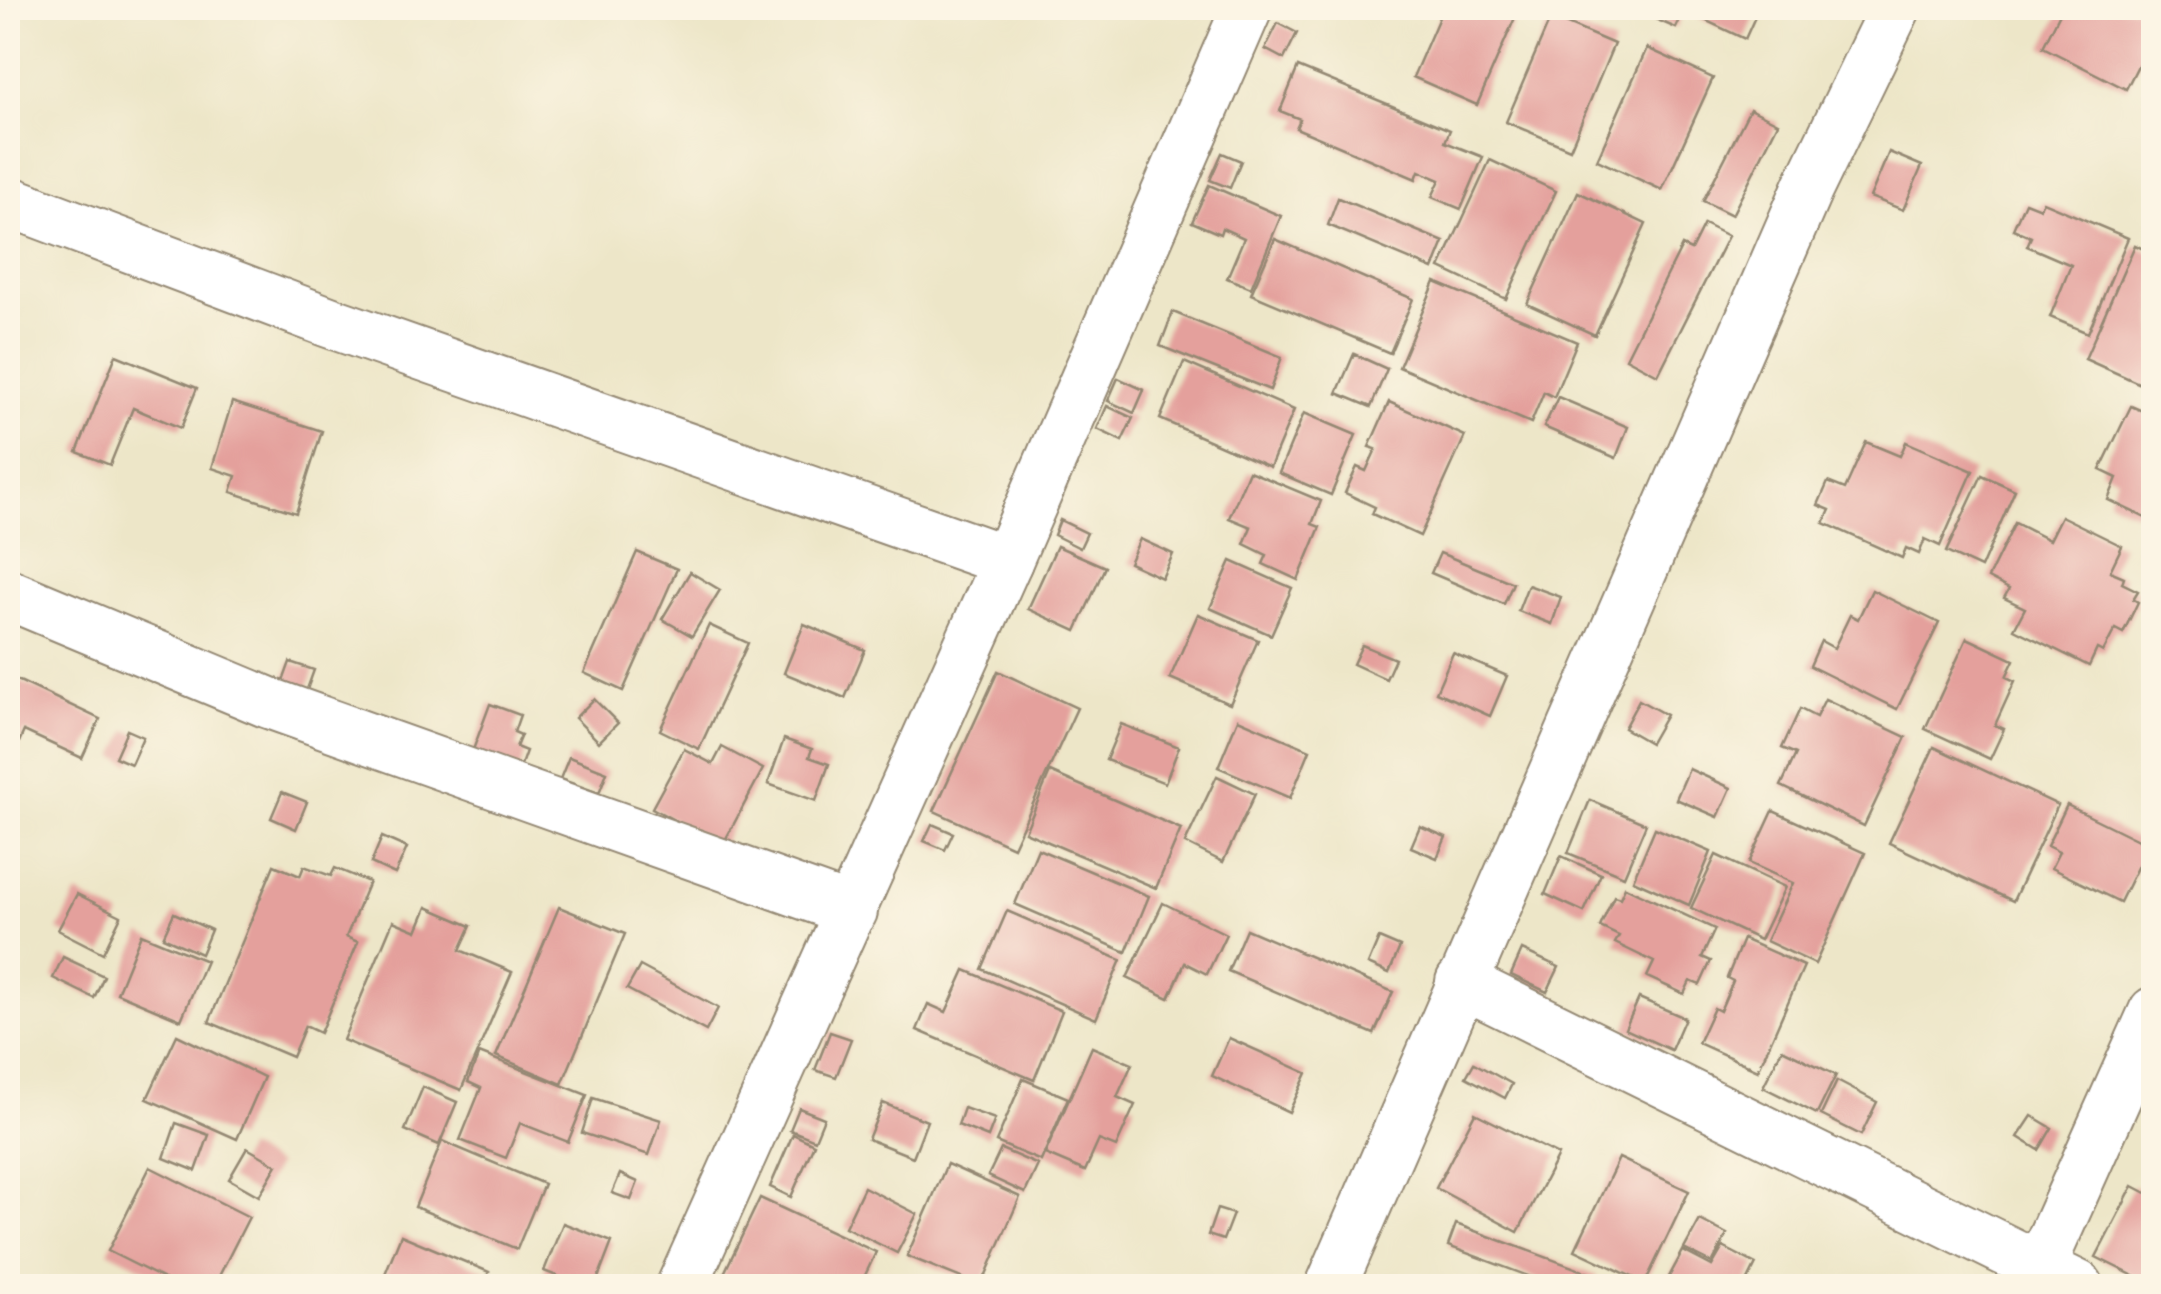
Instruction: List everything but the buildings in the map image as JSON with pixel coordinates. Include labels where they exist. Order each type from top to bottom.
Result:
[{"type":"street","points":[[682,1286],[1007,562],[1247,8]]},
{"type":"street","points":[[1331,1286],[1808,188],[1895,8]]},
{"type":"street","points":[[8,201],[330,322],[1007,562]]},
{"type":"street","points":[[8,594],[269,703],[852,911]]},
{"type":"street","points":[[1461,982],[2059,1278],[2154,1012]]}]
